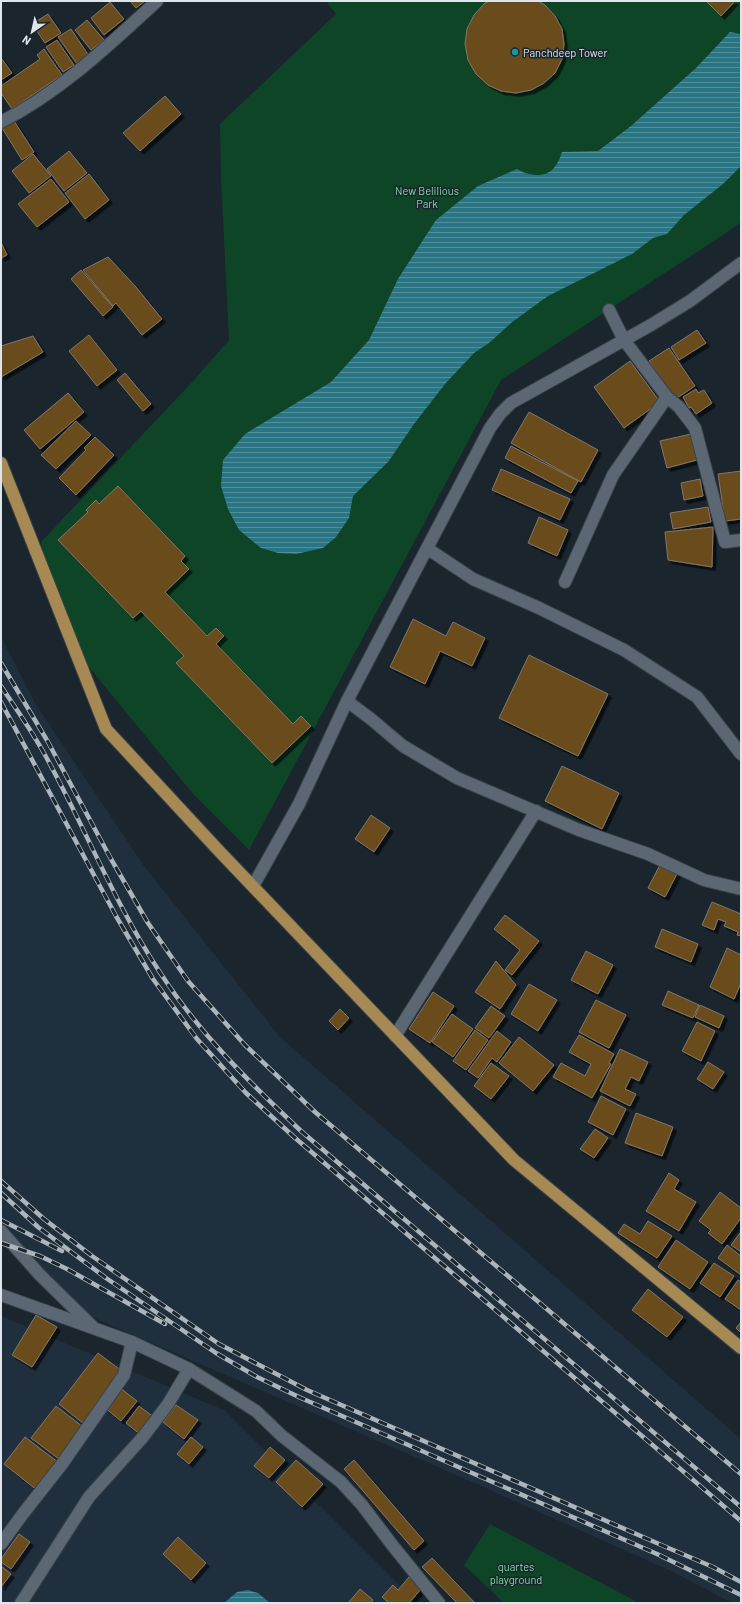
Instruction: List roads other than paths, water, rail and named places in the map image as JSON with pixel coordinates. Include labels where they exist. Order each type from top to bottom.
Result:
[{"type":"main road","points":[[1,463],[106,729],[514,1160],[741,1348]]},
{"type":"street","points":[[1,122],[36,102],[78,70],[101,52],[157,1]]},
{"type":"street","points":[[253,886],[299,804],[348,701],[490,428],[500,414],[511,403],[624,340],[690,301],[741,263]]},
{"type":"street","points":[[609,310],[624,340],[667,397],[679,407],[695,428],[725,542],[741,540]]},
{"type":"street","points":[[565,582],[613,475],[667,397]]},
{"type":"street","points":[[428,549],[473,579],[538,608],[624,650],[697,697],[741,754]]},
{"type":"street","points":[[348,701],[403,746],[457,778],[579,830],[648,854],[704,880],[741,890]]},
{"type":"street","points":[[395,1036],[536,811]]},
{"type":"street","points":[[1,1231],[40,1275],[94,1328]]},
{"type":"street","points":[[1,1295],[132,1342],[189,1369],[256,1411],[282,1436],[341,1482],[362,1505],[439,1603]]},
{"type":"street","points":[[1,1544],[62,1464],[124,1375],[132,1342]]},
{"type":"street","points":[[21,1603],[89,1496],[143,1437],[168,1404],[189,1369]]},
{"type":"water","points":[[730,32],[741,34],[741,166],[723,184],[684,215],[667,234],[653,238],[632,254],[548,296],[511,323],[489,343],[474,353],[445,384],[414,424],[388,462],[353,496],[349,518],[336,537],[323,548],[296,554],[278,553],[261,548],[239,530],[228,509],[221,486],[223,460],[245,434],[331,382],[369,340],[398,279],[436,220],[478,186],[517,169],[525,173],[535,175],[545,174],[554,167],[562,152],[598,151],[631,126],[696,68]]},
{"type":"water","points":[[248,1590],[258,1593],[270,1603],[224,1603],[237,1592]]},
{"type":"railway","points":[[1,663],[48,742],[111,859],[148,923],[188,981],[245,1045],[315,1112],[741,1474]]},
{"type":"railway","points":[[1,686],[45,755],[60,782],[144,948],[176,996],[226,1057],[301,1131],[741,1507]]},
{"type":"railway","points":[[1,702],[116,916],[153,979],[197,1039],[246,1093],[294,1137],[741,1521]]},
{"type":"railway","points":[[1,1181],[44,1219],[92,1256],[219,1344],[307,1390],[713,1567],[741,1582]]},
{"type":"railway","points":[[1,1193],[38,1227],[106,1278],[216,1353],[257,1377],[301,1398],[657,1554],[741,1595]]},
{"type":"railway","points":[[1,1220],[62,1251]]},
{"type":"railway","points":[[1,1243],[40,1256],[67,1269],[165,1324]]},
{"type":"place","name":"Panchdeep Tower","points":[[515,52]]},
{"type":"park label","name":"New Belilious Park","points":[[427,196]]},
{"type":"park label","name":"quartes playground","points":[[516,1572]]}]
